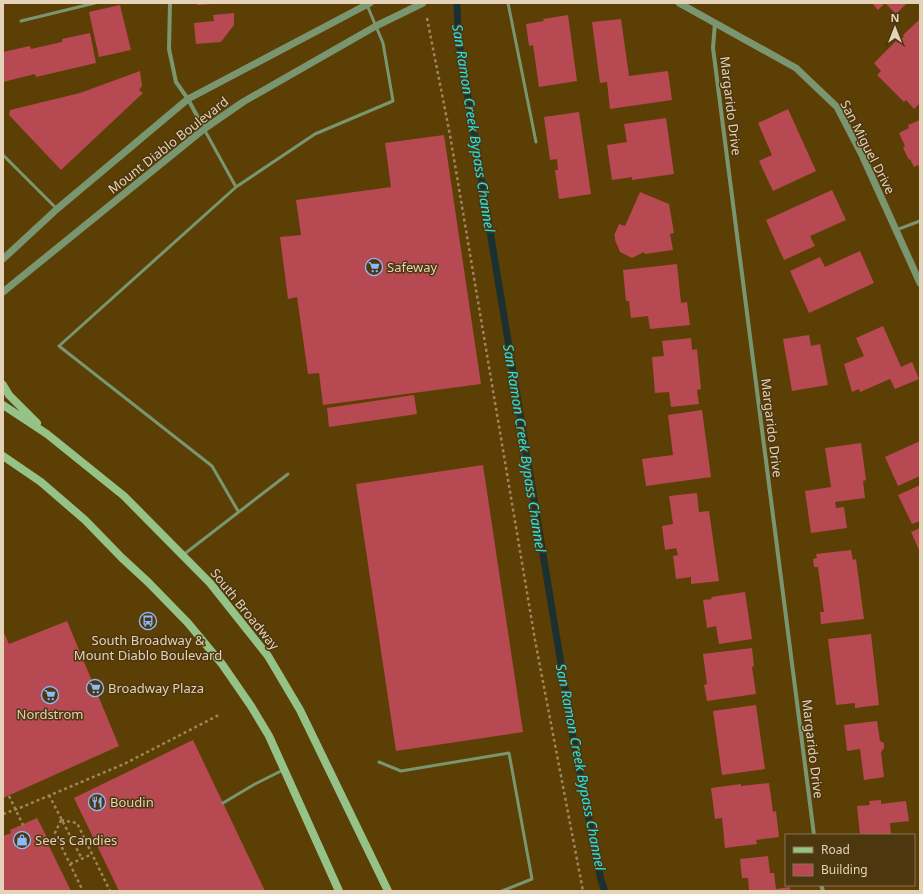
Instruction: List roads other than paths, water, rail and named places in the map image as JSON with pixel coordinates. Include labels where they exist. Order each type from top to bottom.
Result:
[{"type":"main road","points":[[3,385],[9,395],[47,434]]},
{"type":"main road","name":"South Broadway","points":[[3,405],[47,434],[124,496],[210,583],[268,656],[303,715],[388,891]]},
{"type":"main road","points":[[3,456],[41,482],[85,520],[188,623],[222,664],[251,706],[269,736],[340,891]]},
{"type":"street","points":[[170,3],[169,49],[176,82],[188,99],[204,129]]},
{"type":"street","name":"Mount Diablo Boulevard","points":[[3,292],[204,129],[243,102],[376,26],[424,3]]},
{"type":"street","name":"San Miguel Drive","points":[[679,3],[796,68],[838,107],[920,283]]},
{"type":"street","name":"Mount Diablo Boulevard","points":[[3,259],[57,209],[188,99],[368,4]]},
{"type":"street","name":"Margarido Drive","points":[[714,22],[713,48],[814,834]]},
{"type":"lane","points":[[21,20],[95,3]]},
{"type":"lane","points":[[508,3],[536,142]]},
{"type":"lane","points":[[238,511],[212,466],[59,346],[236,187],[315,134],[393,101],[383,43],[368,4]]},
{"type":"lane","points":[[204,129],[236,187]]},
{"type":"lane","points":[[3,155],[57,209]]},
{"type":"lane","points":[[896,230],[920,221]]},
{"type":"lane","points":[[183,555],[238,511],[288,474]]},
{"type":"lane","points":[[379,762],[401,771],[509,753],[532,879],[502,891]]},
{"type":"lane","points":[[223,803],[255,784],[285,770]]},
{"type":"waterway","name":"San Ramon Creek Bypass Channel","points":[[457,3],[458,36],[575,749],[601,880],[605,891]]},
{"type":"place","name":"Safeway","points":[[374,267]]},
{"type":"place","name":"South Broadway & Mount Diablo Boulevard","points":[[148,621]]},
{"type":"place","name":"Broadway Plaza","points":[[95,688]]},
{"type":"place","name":"Nordstrom","points":[[50,695]]},
{"type":"place","name":"Boudin","points":[[97,802]]},
{"type":"place","name":"See's Candies","points":[[22,840]]}]
